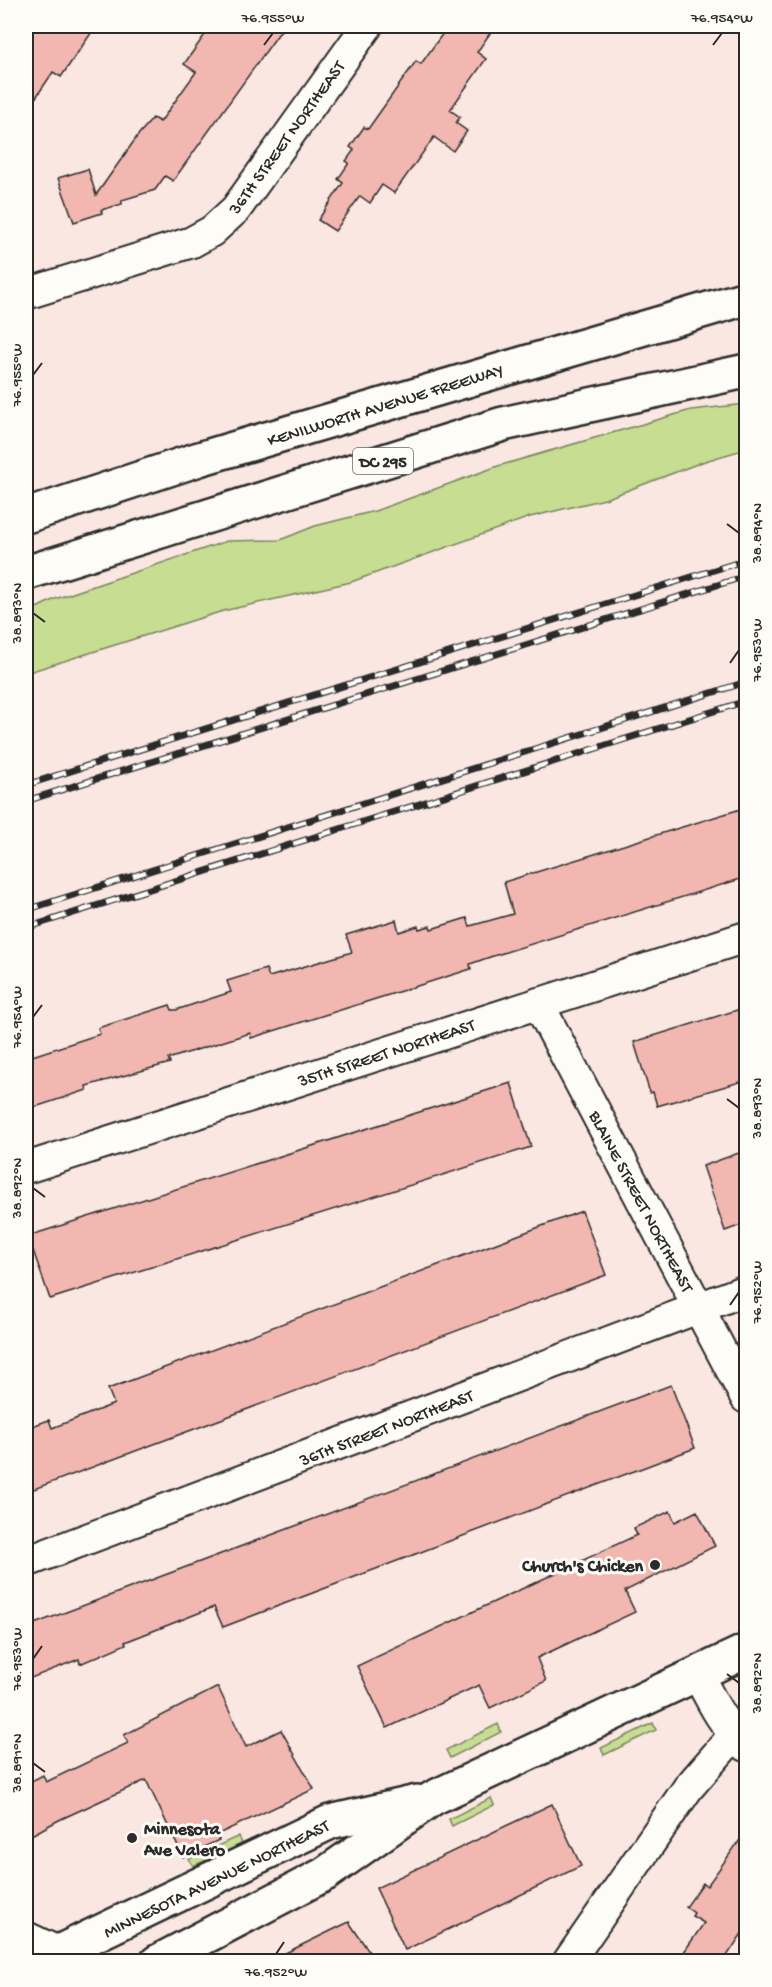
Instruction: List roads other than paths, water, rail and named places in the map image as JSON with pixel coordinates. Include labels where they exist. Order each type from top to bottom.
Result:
[{"type":"main road","points":[[512,367],[747,279]]},
{"type":"main road","name":"KENILWORTH AVENUE FREEWAY","points":[[26,516],[80,497],[747,298]]},
{"type":"main road","name":"DC 295","points":[[26,573],[503,424],[747,370]]},
{"type":"main road","points":[[26,509],[80,497]]},
{"type":"main road","name":"MINNESOTA AVENUE NORTHEAST","points":[[157,1962],[325,1874],[433,1798],[747,1651]]},
{"type":"main road","name":"MINNESOTA AVENUE NORTHEAST","points":[[54,1959],[330,1822],[433,1798]]},
{"type":"street","name":"36TH STREET NORTHEAST","points":[[26,294],[192,242],[212,231],[237,209],[367,26]]},
{"type":"street","name":"35TH STREET NORTHEAST","points":[[26,1168],[747,937]]},
{"type":"street","name":"BLAINE STREET NORTHEAST","points":[[538,1003],[747,1398]]},
{"type":"street","name":"36TH STREET NORTHEAST","points":[[26,1562],[747,1290]]},
{"type":"street","points":[[568,1962],[688,1788],[740,1741],[716,1711],[697,1673]]},
{"type":"street","points":[[26,1937],[54,1959]]},
{"type":"railway","points":[[26,785],[746,560]]},
{"type":"railway","points":[[26,801],[746,576]]},
{"type":"railway","points":[[26,910],[746,682]]},
{"type":"railway","points":[[26,928],[746,701]]},
{"type":"place","name":"Church's Chicken","points":[[655,1565]]},
{"type":"place","name":"Minnesota Ave Valero","points":[[132,1838]]}]
